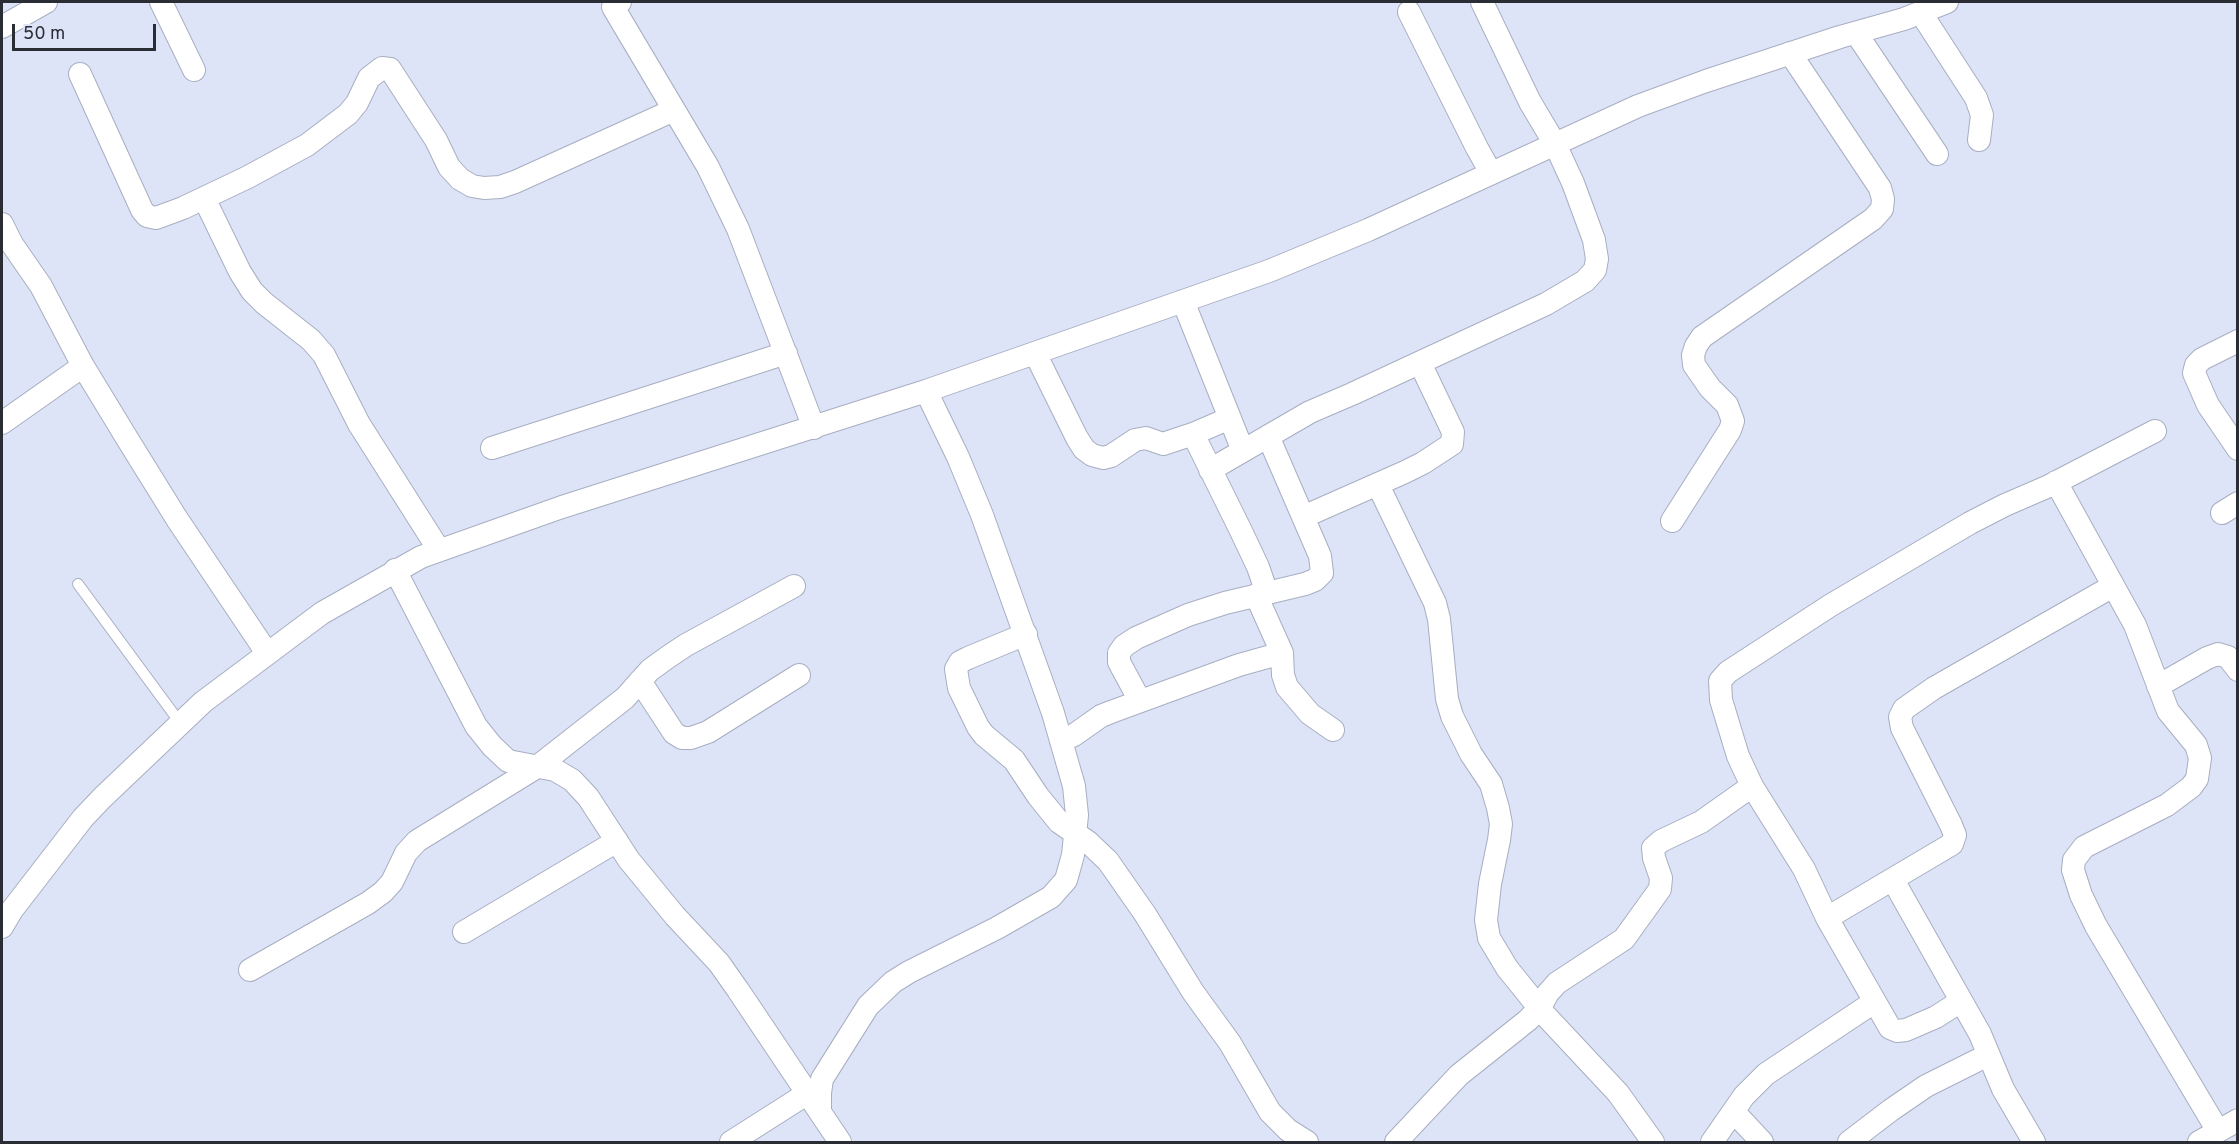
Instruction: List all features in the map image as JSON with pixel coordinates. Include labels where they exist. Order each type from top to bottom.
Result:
[{"type":"street","points":[[2,24],[46,2]]},
{"type":"street","points":[[161,2],[194,70]]},
{"type":"street","points":[[1210,470],[1310,412],[1569,292],[1585,281],[1595,270],[1597,259],[1594,240],[1581,202],[1555,144],[1530,102],[1482,2]]},
{"type":"street","points":[[5,916],[89,812],[203,702],[322,613],[395,570],[439,550],[562,507],[926,391],[1269,271],[1368,231],[1648,102],[1790,53],[1921,13],[1947,2]]},
{"type":"street","points":[[614,3],[708,167],[738,229],[813,428]]},
{"type":"street","points":[[1409,12],[1476,148],[1491,173]]},
{"type":"street","points":[[1921,13],[1980,106],[1982,116],[1979,140]]},
{"type":"street","points":[[1856,33],[1937,154]]},
{"type":"street","points":[[1672,521],[1730,430],[1733,421],[1727,405],[1710,388],[1694,365],[1693,355],[1696,346],[1702,338],[1873,219],[1882,209],[1883,200],[1880,188],[1790,53]]},
{"type":"street","points":[[80,74],[142,210],[147,216],[156,218],[204,198],[287,156],[334,126],[357,103],[369,78],[382,68],[390,69],[436,140],[449,167],[460,179],[472,186],[484,188],[500,187],[515,182],[674,110]]},
{"type":"street","points":[[204,198],[240,273],[252,291],[311,340],[324,355],[359,424],[439,550]]},
{"type":"street","points":[[2,224],[12,244],[41,286],[83,366],[177,519],[267,653]]},
{"type":"street","points":[[1183,301],[1243,451]]},
{"type":"street","points":[[2238,341],[2202,358],[2196,365],[2194,373],[2208,405],[2238,449]]},
{"type":"street","points":[[492,448],[786,353]]},
{"type":"street","points":[[1035,353],[1077,438],[1092,455],[1103,458],[1111,456],[1135,440],[1146,438],[1163,444],[1230,418]]},
{"type":"street","points":[[1303,517],[1423,463],[1452,444],[1453,432],[1420,363]]},
{"type":"street","points":[[2,423],[83,366]]},
{"type":"street","points":[[731,1143],[814,1102],[820,1093],[822,1079],[868,1006],[893,982],[1051,897],[1071,871],[1076,835],[1074,786],[1061,741],[1026,634],[982,515],[958,457],[926,391]]},
{"type":"street","points":[[1961,1001],[1916,1026],[1897,1031],[1890,1028],[1827,918],[1804,869],[1752,786],[1738,756],[1719,690],[1720,681],[1728,672],[1831,605],[1970,523],[2155,432]]},
{"type":"street","points":[[1193,434],[1245,538],[1281,652],[1283,675],[1287,687],[1311,714],[1333,730]]},
{"type":"street","points":[[1140,701],[1119,662],[1119,653],[1124,646],[1142,635],[1188,615],[1305,584],[1315,580],[1322,573],[1320,556],[1268,436]]},
{"type":"street","points":[[2056,482],[2135,625],[2168,711],[2196,745],[2200,758],[2197,779],[2181,796],[2084,847],[2074,860],[2073,870],[2081,895],[2096,926],[2211,1135]]},
{"type":"street","points":[[1378,485],[1434,603],[1439,619],[1452,716],[1471,754],[1491,784],[1498,808],[1500,832],[1486,920],[1489,938],[1507,968],[1611,1084],[1653,1143]]},
{"type":"street","points":[[395,570],[476,726],[492,746],[508,760],[555,770],[572,780],[588,796],[629,860],[675,916],[719,963],[840,1143]]},
{"type":"street","points":[[250,970],[368,903],[383,892],[392,882],[406,853],[417,841],[537,767],[625,698],[650,670],[686,645],[794,586]]},
{"type":"street","points":[[1827,918],[1952,844],[1955,836],[1902,729],[1900,717],[1904,709],[1934,688],[2113,586]]},
{"type":"street","points":[[1026,634],[968,657],[956,669],[965,700],[984,735],[1014,760],[1059,822],[1099,851],[1116,872],[1171,954],[1193,992],[1230,1043],[1270,1112],[1288,1130],[1306,1143]]},
{"type":"street","points":[[1061,741],[1074,735],[1101,716],[1239,664],[1281,652]]},
{"type":"street","points":[[2158,686],[2218,654],[2228,657],[2238,670]]},
{"type":"street","points":[[640,681],[674,733],[682,738],[691,738],[708,732],[799,675]]},
{"type":"street","points":[[1396,1143],[1465,1069],[1516,1030],[1540,1007],[1557,983],[1624,939],[1660,889],[1661,878],[1653,848],[1660,841],[1701,822],[1752,786]]},
{"type":"street","points":[[464,932],[618,842]]},
{"type":"street","points":[[1893,880],[1980,1034],[2003,1089],[2034,1143]]},
{"type":"street","points":[[1712,1143],[1744,1096],[1766,1074],[1874,1002]]},
{"type":"street","points":[[1849,1143],[1926,1086],[1988,1055]]},
{"type":"street","points":[[1734,1112],[1762,1143]]},
{"type":"lane","points":[[78,584],[181,724]]}]
